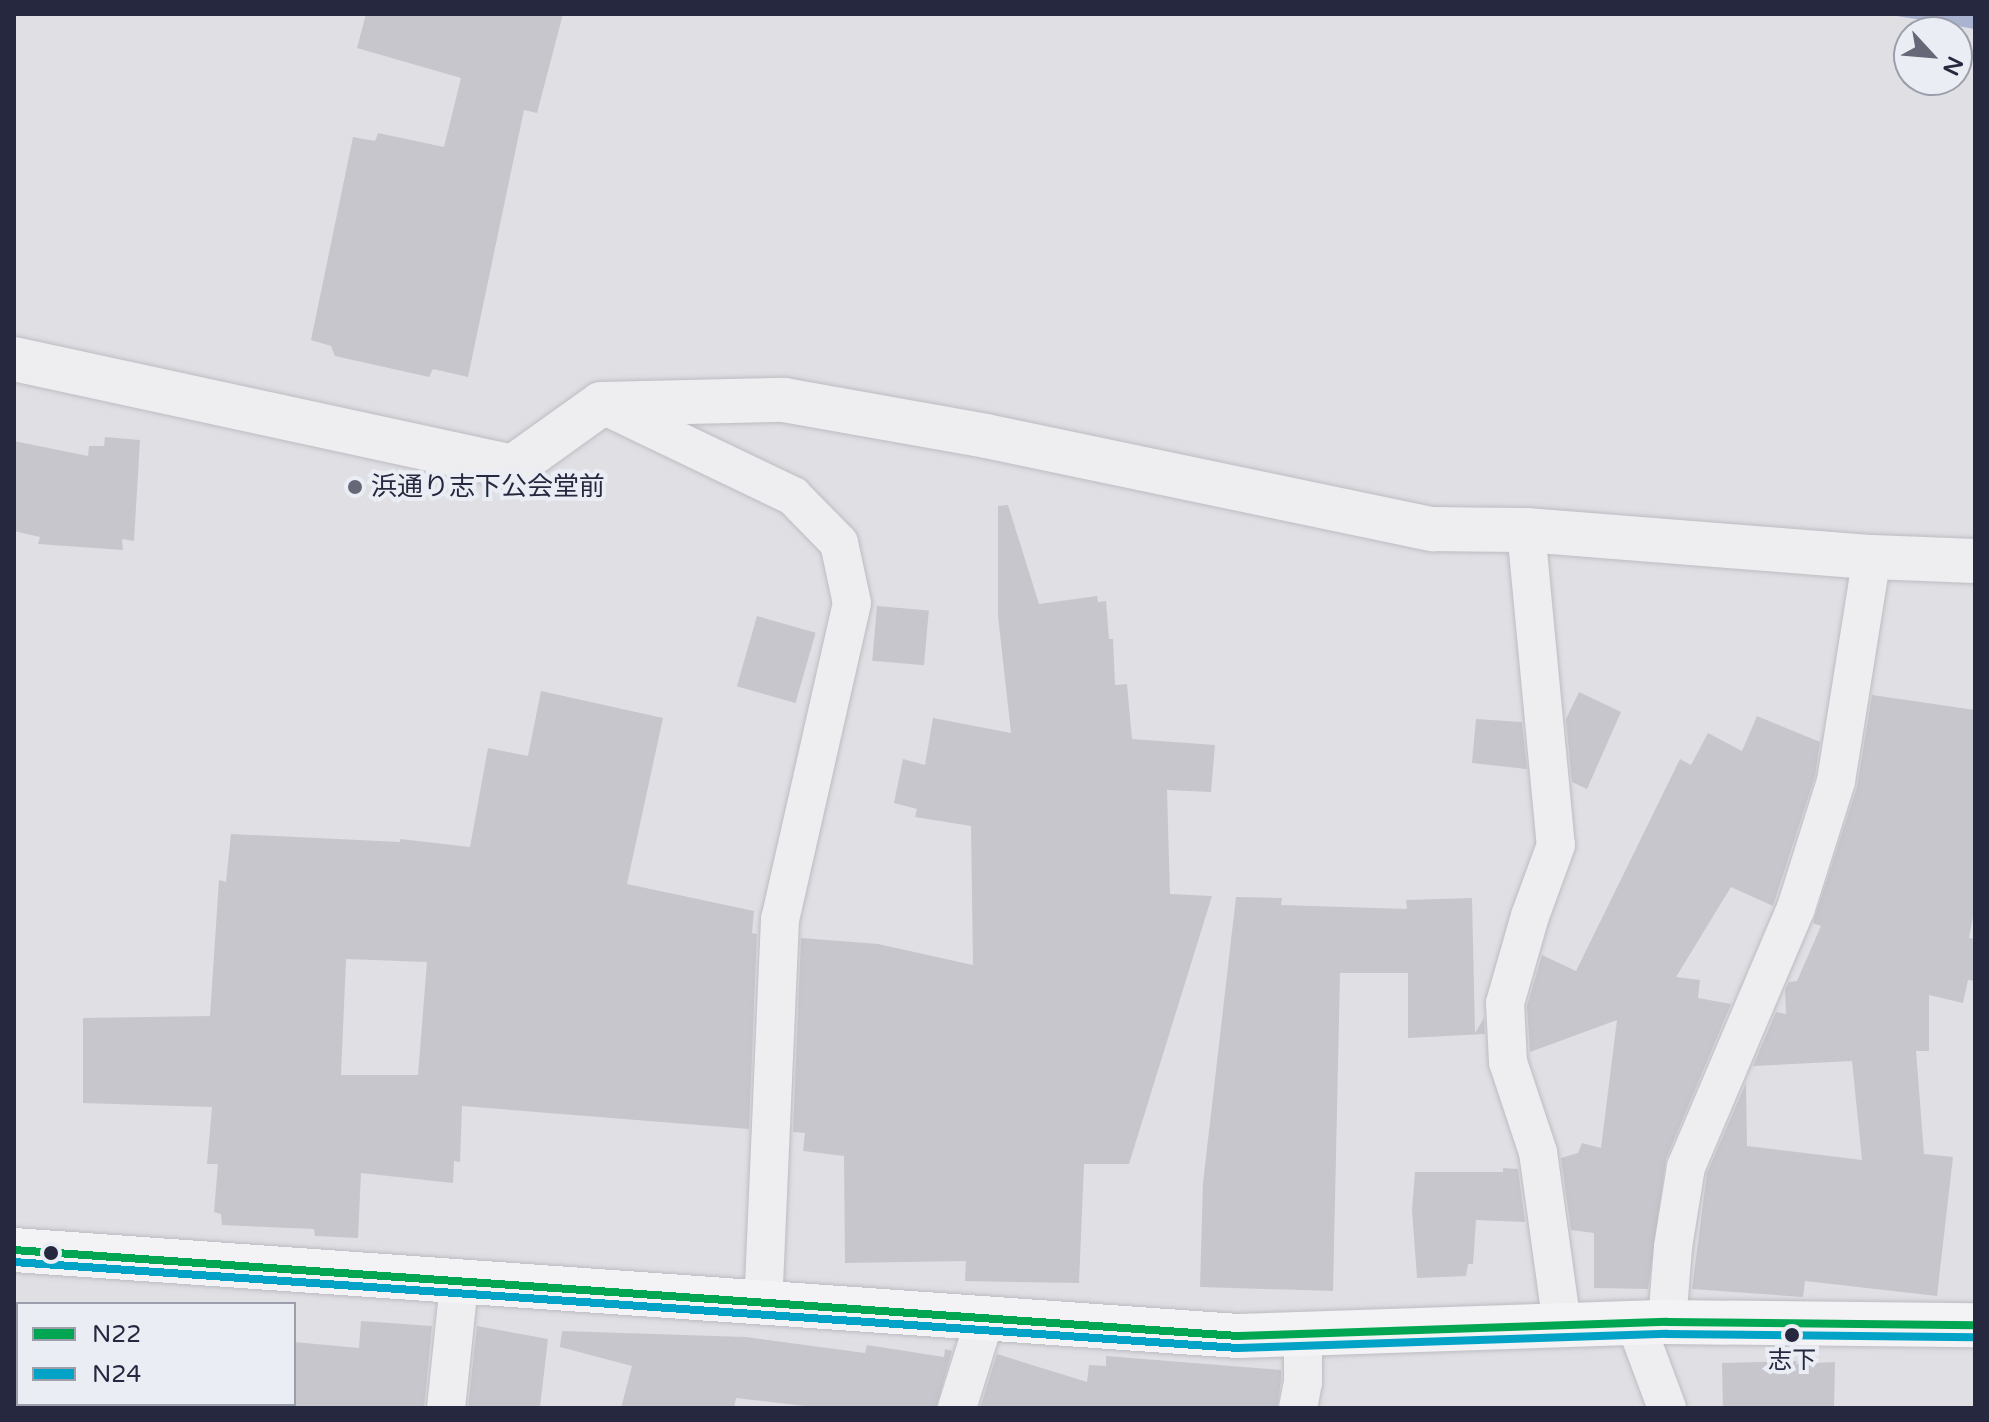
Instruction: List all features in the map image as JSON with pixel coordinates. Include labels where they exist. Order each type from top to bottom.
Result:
[{"type":"highway","points":[[14,1250],[459,1284],[1239,1336],[1652,1324],[1975,1325]]},
{"type":"street","points":[[14,359],[513,467],[601,404],[784,400],[986,436],[1433,529],[1526,530],[1872,557],[1975,561]]},
{"type":"street","points":[[601,404],[793,496],[839,543],[852,603],[780,919],[763,1302]]},
{"type":"street","points":[[1526,530],[1556,845],[1530,916],[1505,1003],[1505,1018],[1508,1062],[1538,1152],[1562,1326]]},
{"type":"street","points":[[1667,1408],[1652,1324],[1673,1247],[1686,1167],[1796,908],[1836,781],[1872,557]]},
{"type":"street","points":[[446,1408],[459,1284]]},
{"type":"street","points":[[957,1408],[985,1318]]},
{"type":"street","points":[[1298,1408],[1303,1382],[1303,1333]]},
{"type":"water","points":[[1885,14],[1975,14],[1975,29],[1973,16]]},
{"type":"building","points":[[366,14],[563,14],[537,113],[524,110],[468,377],[433,369],[429,377],[335,356],[331,346],[311,340],[353,137],[375,141],[378,133],[444,147],[461,78],[357,48]]},
{"type":"building","points":[[105,437],[140,440],[134,541],[122,539],[123,550],[38,544],[40,537],[14,531],[14,441],[88,456],[89,446],[104,446]]},
{"type":"building","points":[[1008,505],[1039,604],[1097,596],[1098,602],[1106,601],[1109,639],[1113,639],[1115,685],[1127,684],[1132,739],[1215,745],[1211,792],[1167,790],[1170,894],[1212,896],[1129,1164],[1084,1164],[1079,1283],[965,1281],[966,1261],[845,1263],[844,1156],[803,1151],[805,1133],[793,1132],[801,938],[878,944],[973,965],[971,826],[915,817],[917,809],[894,803],[903,759],[925,765],[933,718],[1011,733],[998,616],[998,506]]},
{"type":"building","points":[[877,606],[929,611],[924,665],[872,661]]},
{"type":"building","points":[[757,616],[816,633],[796,703],[737,686]]},
{"type":"building","points":[[541,691],[663,718],[627,884],[754,911],[752,933],[757,934],[749,1129],[462,1106],[460,1162],[454,1161],[453,1183],[361,1173],[358,1238],[315,1236],[314,1229],[222,1225],[221,1214],[214,1212],[218,1164],[207,1164],[212,1107],[83,1103],[83,1018],[210,1016],[219,880],[226,882],[231,834],[400,842],[400,839],[470,847],[488,748],[528,756]],"holes":[[[346,959],[427,962],[418,1075],[341,1075]]]},
{"type":"building","points":[[1579,692],[1621,712],[1587,789],[1572,782],[1566,719]]},
{"type":"building","points":[[1872,695],[1975,710],[1975,905],[1969,938],[1975,939],[1975,981],[1968,980],[1963,1003],[1929,995],[1929,1051],[1916,1051],[1924,1154],[1953,1157],[1937,1296],[1805,1281],[1803,1297],[1692,1289],[1707,1173],[1746,1083],[1747,1146],[1862,1160],[1852,1061],[1753,1066],[1776,1012],[1786,1014],[1785,989],[1789,982],[1797,981],[1821,926],[1813,923],[1857,787]]},
{"type":"building","points":[[1757,716],[1820,742],[1815,776],[1773,906],[1731,887],[1676,977],[1700,980],[1698,998],[1731,1004],[1666,1159],[1648,1289],[1594,1288],[1594,1233],[1571,1230],[1561,1158],[1578,1153],[1582,1143],[1601,1148],[1617,1020],[1530,1052],[1527,1006],[1542,955],[1576,971],[1680,759],[1691,765],[1708,733],[1742,751]]},
{"type":"building","points":[[1476,719],[1522,722],[1527,769],[1472,763]]},
{"type":"building","points":[[1236,897],[1282,898],[1281,905],[1407,909],[1406,900],[1472,898],[1475,1033],[1484,1018],[1485,1034],[1408,1038],[1408,973],[1340,973],[1333,1291],[1200,1287],[1203,1183]]},
{"type":"building","points":[[1503,1168],[1518,1169],[1525,1222],[1476,1220],[1473,1264],[1468,1264],[1466,1276],[1417,1278],[1412,1210],[1415,1172],[1503,1172]]},
{"type":"building","points":[[361,1321],[432,1326],[424,1408],[294,1408],[296,1342],[359,1348]]},
{"type":"building","points":[[477,1326],[548,1339],[540,1407],[468,1408]]},
{"type":"building","points":[[562,1331],[746,1337],[865,1353],[867,1345],[944,1357],[945,1349],[952,1351],[936,1408],[822,1408],[736,1398],[734,1408],[621,1408],[632,1366],[560,1347]]},
{"type":"building","points":[[997,1354],[1087,1382],[1089,1365],[1106,1366],[1106,1356],[1281,1370],[1281,1380],[1277,1408],[980,1408]]},
{"type":"building","points":[[1797,1361],[1796,1364],[1835,1362],[1834,1408],[1723,1408],[1722,1363]]},
{"type":"transit line","name":"N22","points":[[14,1250],[1239,1336],[1667,1322],[1975,1325]]},
{"type":"transit line","name":"N24","points":[[14,1262],[1238,1348],[1667,1334],[1975,1337]]},
{"type":"place","name":"浜通り志下公会堂前","points":[[355,487]]},
{"type":"place","name":"志下","points":[[1792,1335]]}]
